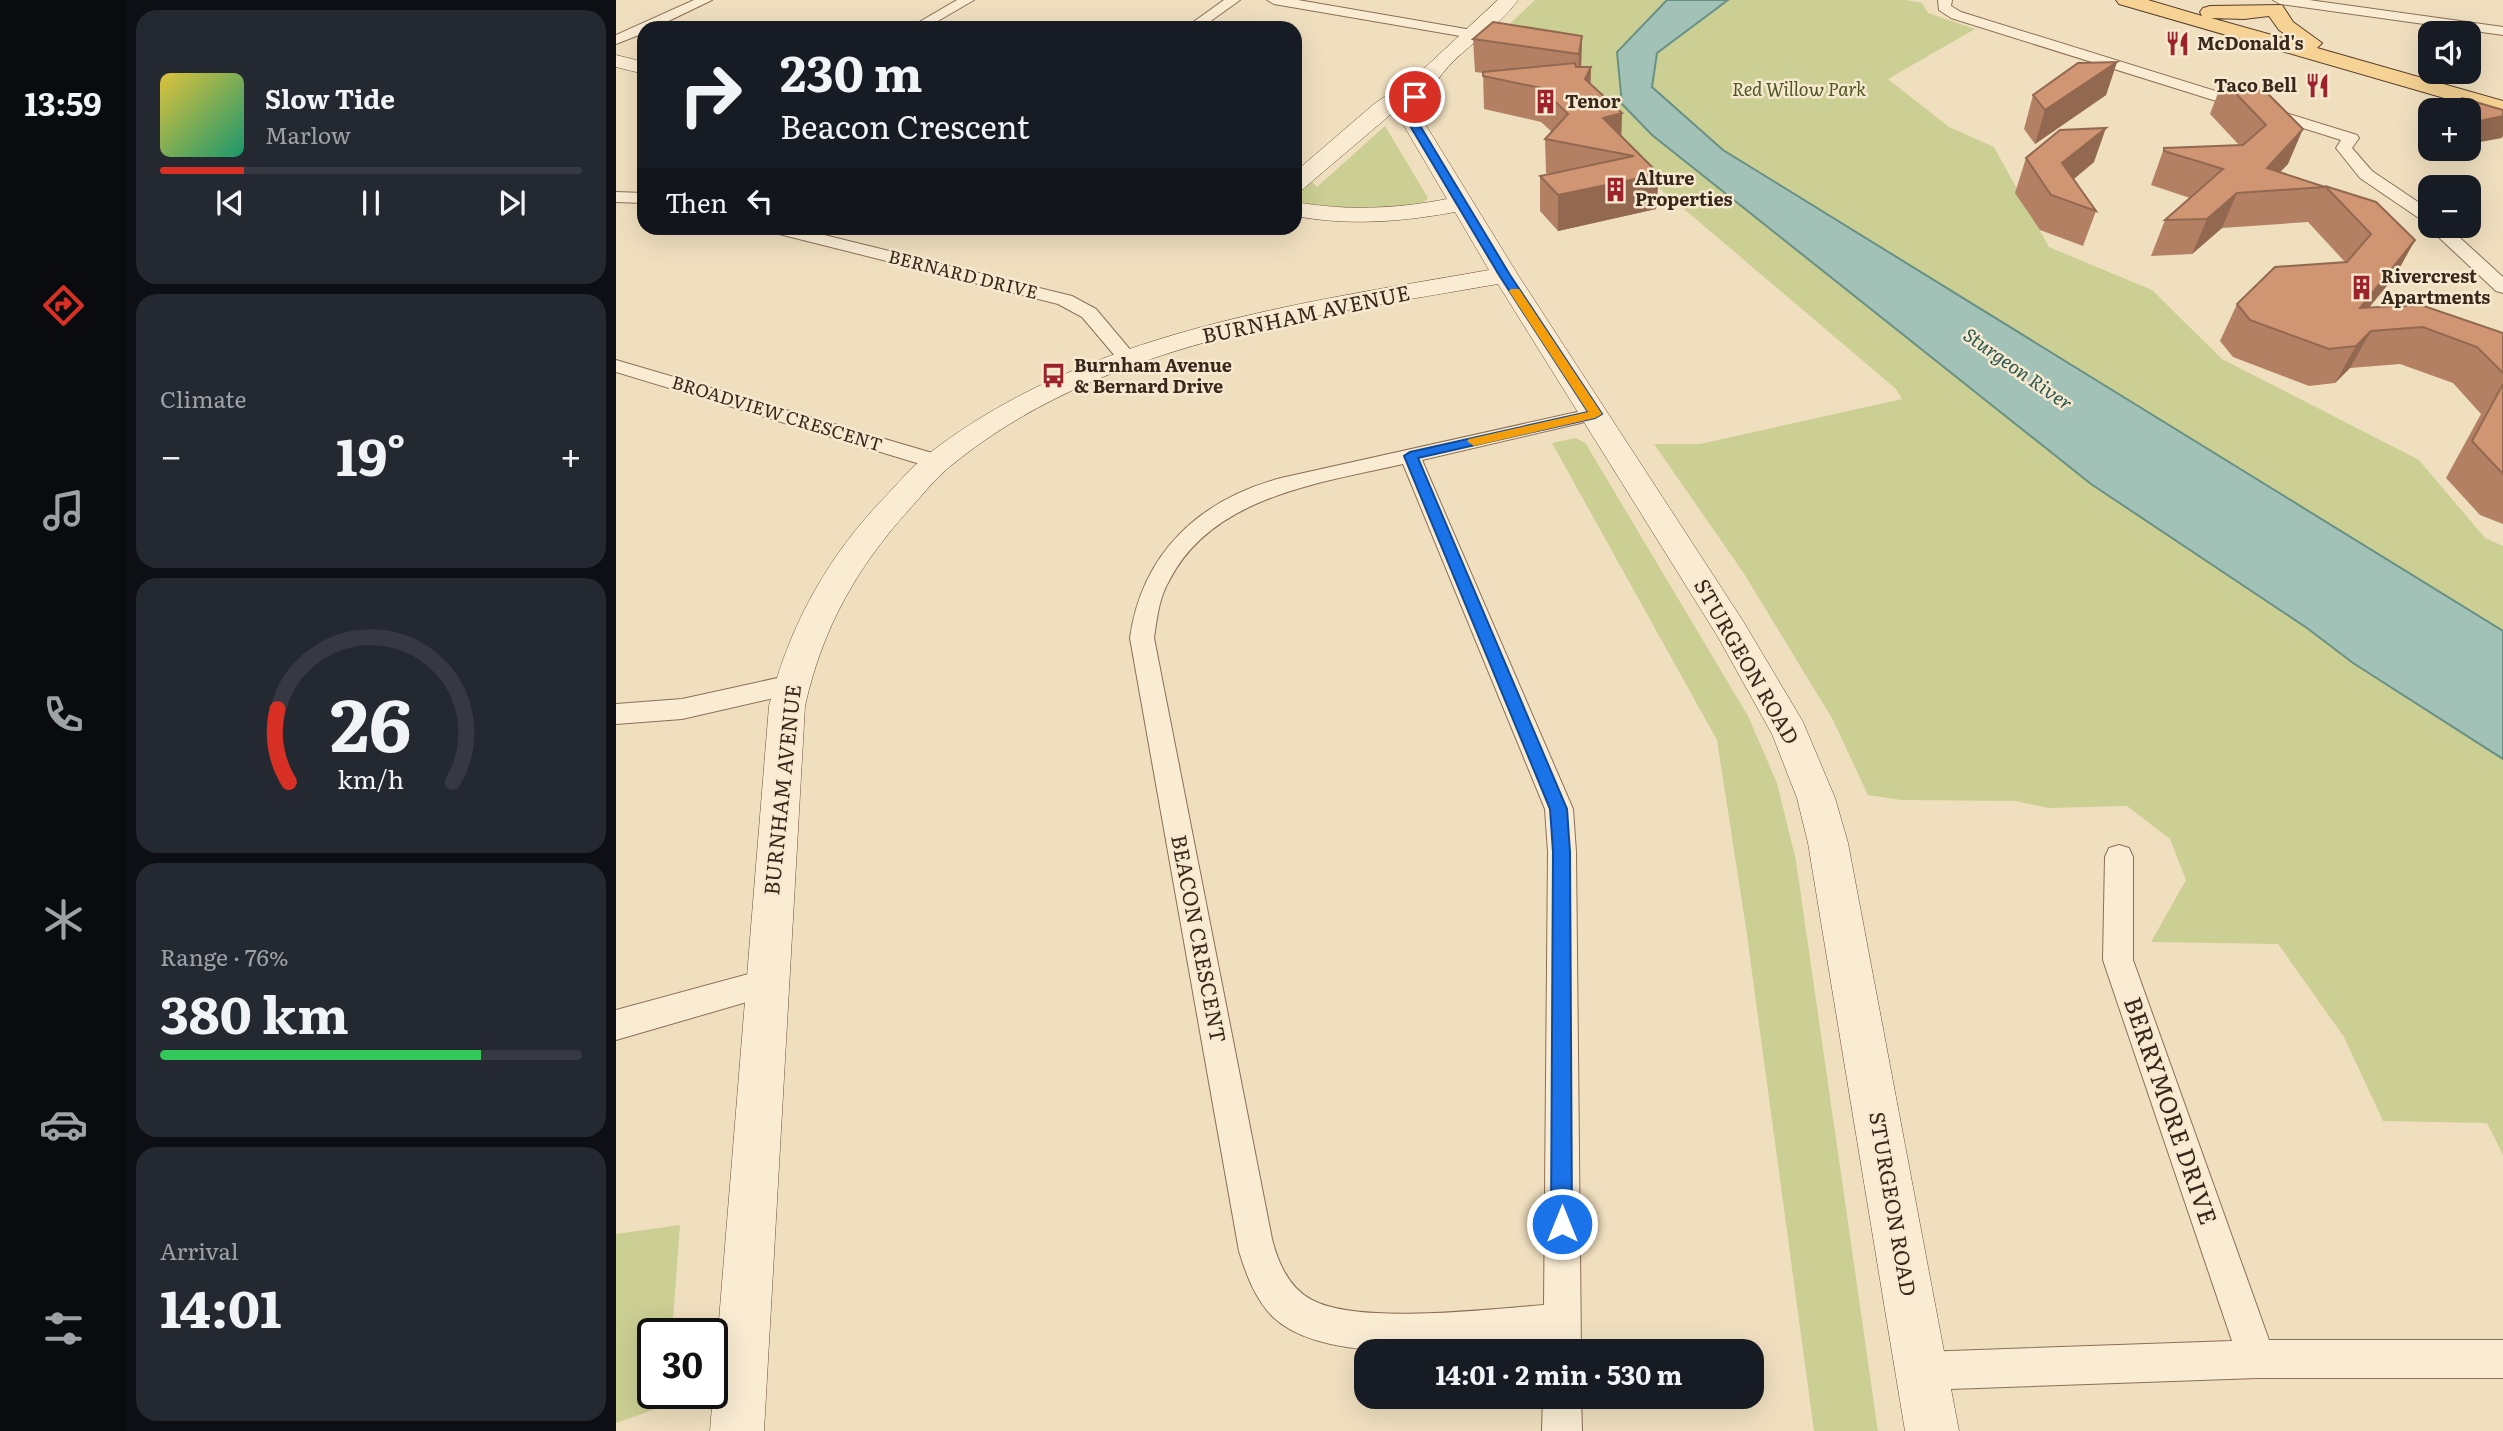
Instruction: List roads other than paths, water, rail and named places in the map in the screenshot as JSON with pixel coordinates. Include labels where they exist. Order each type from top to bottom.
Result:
[{"type":"main road","points":[[2126,0],[2502,99]]},
{"type":"main road","points":[[2162,0],[2502,99]]},
{"type":"main road","points":[[2201,11],[2235,14],[2277,3],[2286,26],[2312,43]]},
{"type":"street","points":[[658,21],[705,0]]},
{"type":"street","points":[[929,21],[967,0]]},
{"type":"street","points":[[1202,21],[1233,0]]},
{"type":"street","points":[[1274,0],[1472,34]]},
{"type":"street","name":"STURGEON ROAD","points":[[1510,0],[1426,77],[1415,97],[1411,119],[1505,275],[1731,630],[1790,732],[1816,798],[1833,871],[1932,1431]]},
{"type":"street","points":[[1945,0],[1944,8],[1956,15],[2351,138],[2344,148],[2356,165],[2371,178],[2408,199],[2418,208]]},
{"type":"street","points":[[2277,3],[2503,31]]},
{"type":"street","points":[[616,40],[637,31]]},
{"type":"street","points":[[616,61],[637,66]]},
{"type":"street","points":[[1302,178],[1382,109],[1426,77]]},
{"type":"street","points":[[616,197],[637,198]]},
{"type":"street","points":[[1302,210],[1329,216],[1377,217],[1461,204]]},
{"type":"street","name":"BERNARD DRIVE","points":[[805,235],[1065,300],[1089,313],[1128,359]]},
{"type":"street","points":[[2450,238],[2503,287]]},
{"type":"street","name":"BURNHAM AVENUE","points":[[737,1431],[787,706],[807,634],[833,585],[868,534],[938,462],[1029,404],[1128,359],[1183,341],[1262,320],[1505,275]]},
{"type":"street","name":"BROADVIEW CRESCENT","points":[[616,366],[938,462]]},
{"type":"street","name":"BEACON CRESCENT","points":[[1561,1322],[1447,1330],[1349,1330],[1325,1326],[1303,1316],[1284,1302],[1269,1284],[1259,1262],[1254,1239],[1142,638],[1146,604],[1161,572],[1186,540],[1220,514],[1281,485],[1595,414]]},
{"type":"street","points":[[1410,456],[1559,809],[1562,852],[1562,1339]]},
{"type":"street","points":[[616,714],[648,715],[702,706],[791,685]]},
{"type":"street","name":"BERRYMORE DRIVE","points":[[2119,857],[2118,960],[2257,1359]]},
{"type":"street","points":[[616,1025],[767,983]]},
{"type":"street","points":[[1922,1371],[2257,1359],[2503,1359]]},
{"type":"street","points":[[1562,1409],[1562,1431]]},
{"type":"water","name":"Sturgeon River","points":[[1667,0],[1728,0],[1657,53],[1652,87],[1723,150],[2503,631],[2503,759],[2353,663],[2307,628],[2091,484],[1652,135],[1622,104],[1617,52]]},
{"type":"place","name":"McDonald's","points":[[2177,44]]},
{"type":"place","name":"Taco Bell","points":[[2317,86]]},
{"type":"place","name":"Tenor","points":[[1545,102]]},
{"type":"place","name":"Alture Properties","points":[[1615,189]]},
{"type":"place","name":"Rivercrest Apartments","points":[[2361,287]]},
{"type":"place","name":"Burnham Avenue & Bernard Drive","points":[[1054,376]]},
{"type":"park label","name":"Red Willow Park","points":[[1799,90]]}]
